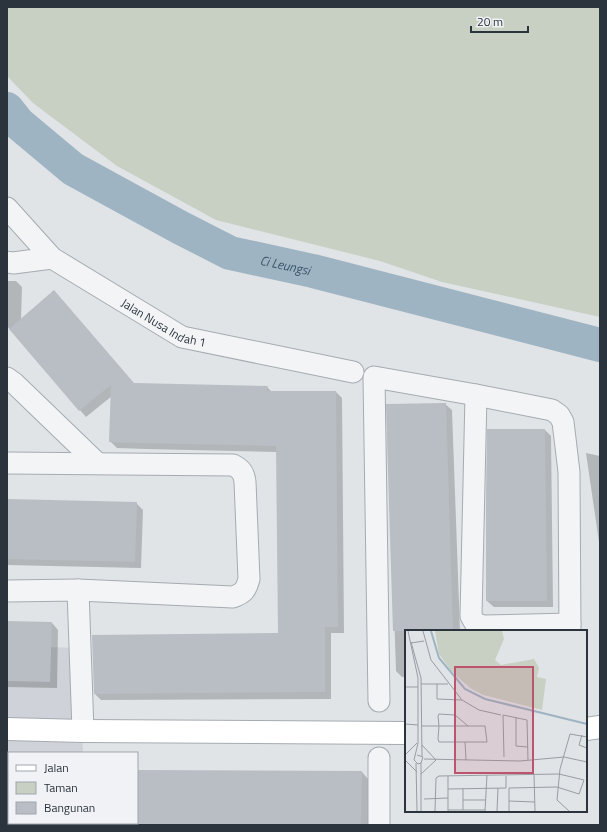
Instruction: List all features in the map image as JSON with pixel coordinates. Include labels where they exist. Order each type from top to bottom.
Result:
[{"type":"street","name":"Jalan Nusa Indah 1","points":[[7,208],[52,258],[182,337],[353,372]]},
{"type":"street","points":[[7,262],[13,263],[52,258]]},
{"type":"street","points":[[379,701],[374,377],[476,395],[552,410],[559,415],[563,422],[569,472],[570,628],[483,626],[475,623],[472,616],[476,395]]},
{"type":"street","points":[[7,378],[97,463]]},
{"type":"street","points":[[7,463],[232,465],[242,471],[246,482],[249,579],[245,590],[241,594],[234,596],[78,590],[7,591]]},
{"type":"street","points":[[78,590],[83,731]]},
{"type":"street","points":[[587,729],[600,727]]},
{"type":"street","points":[[7,729],[405,734]]},
{"type":"street","points":[[378,758],[378,825]]},
{"type":"shaded area","points":[[7,646],[82,648],[81,702],[83,752],[8,752],[7,792]]},
{"type":"green space","points":[[7,7],[600,7],[600,317],[442,282],[380,261],[216,220],[117,166],[33,103],[7,76]]},
{"type":"building","points":[[54,290],[134,383],[268,386],[267,391],[336,391],[338,627],[325,627],[325,692],[94,694],[92,635],[278,633],[276,446],[109,442],[111,385],[79,411],[9,329]]},
{"type":"building","points":[[446,403],[453,630],[393,631],[386,404]]},
{"type":"building","points":[[487,429],[545,429],[547,601],[486,601]]},
{"type":"building","points":[[7,499],[137,502],[135,562],[7,559]]},
{"type":"building","points":[[7,621],[52,622],[50,682],[7,681]]},
{"type":"building","points":[[138,770],[362,771],[361,825],[137,825]]},
{"type":"waterway","name":"Ci Leungsi","points":[[7,109],[18,123],[73,169],[230,253],[313,271],[600,345]]}]
